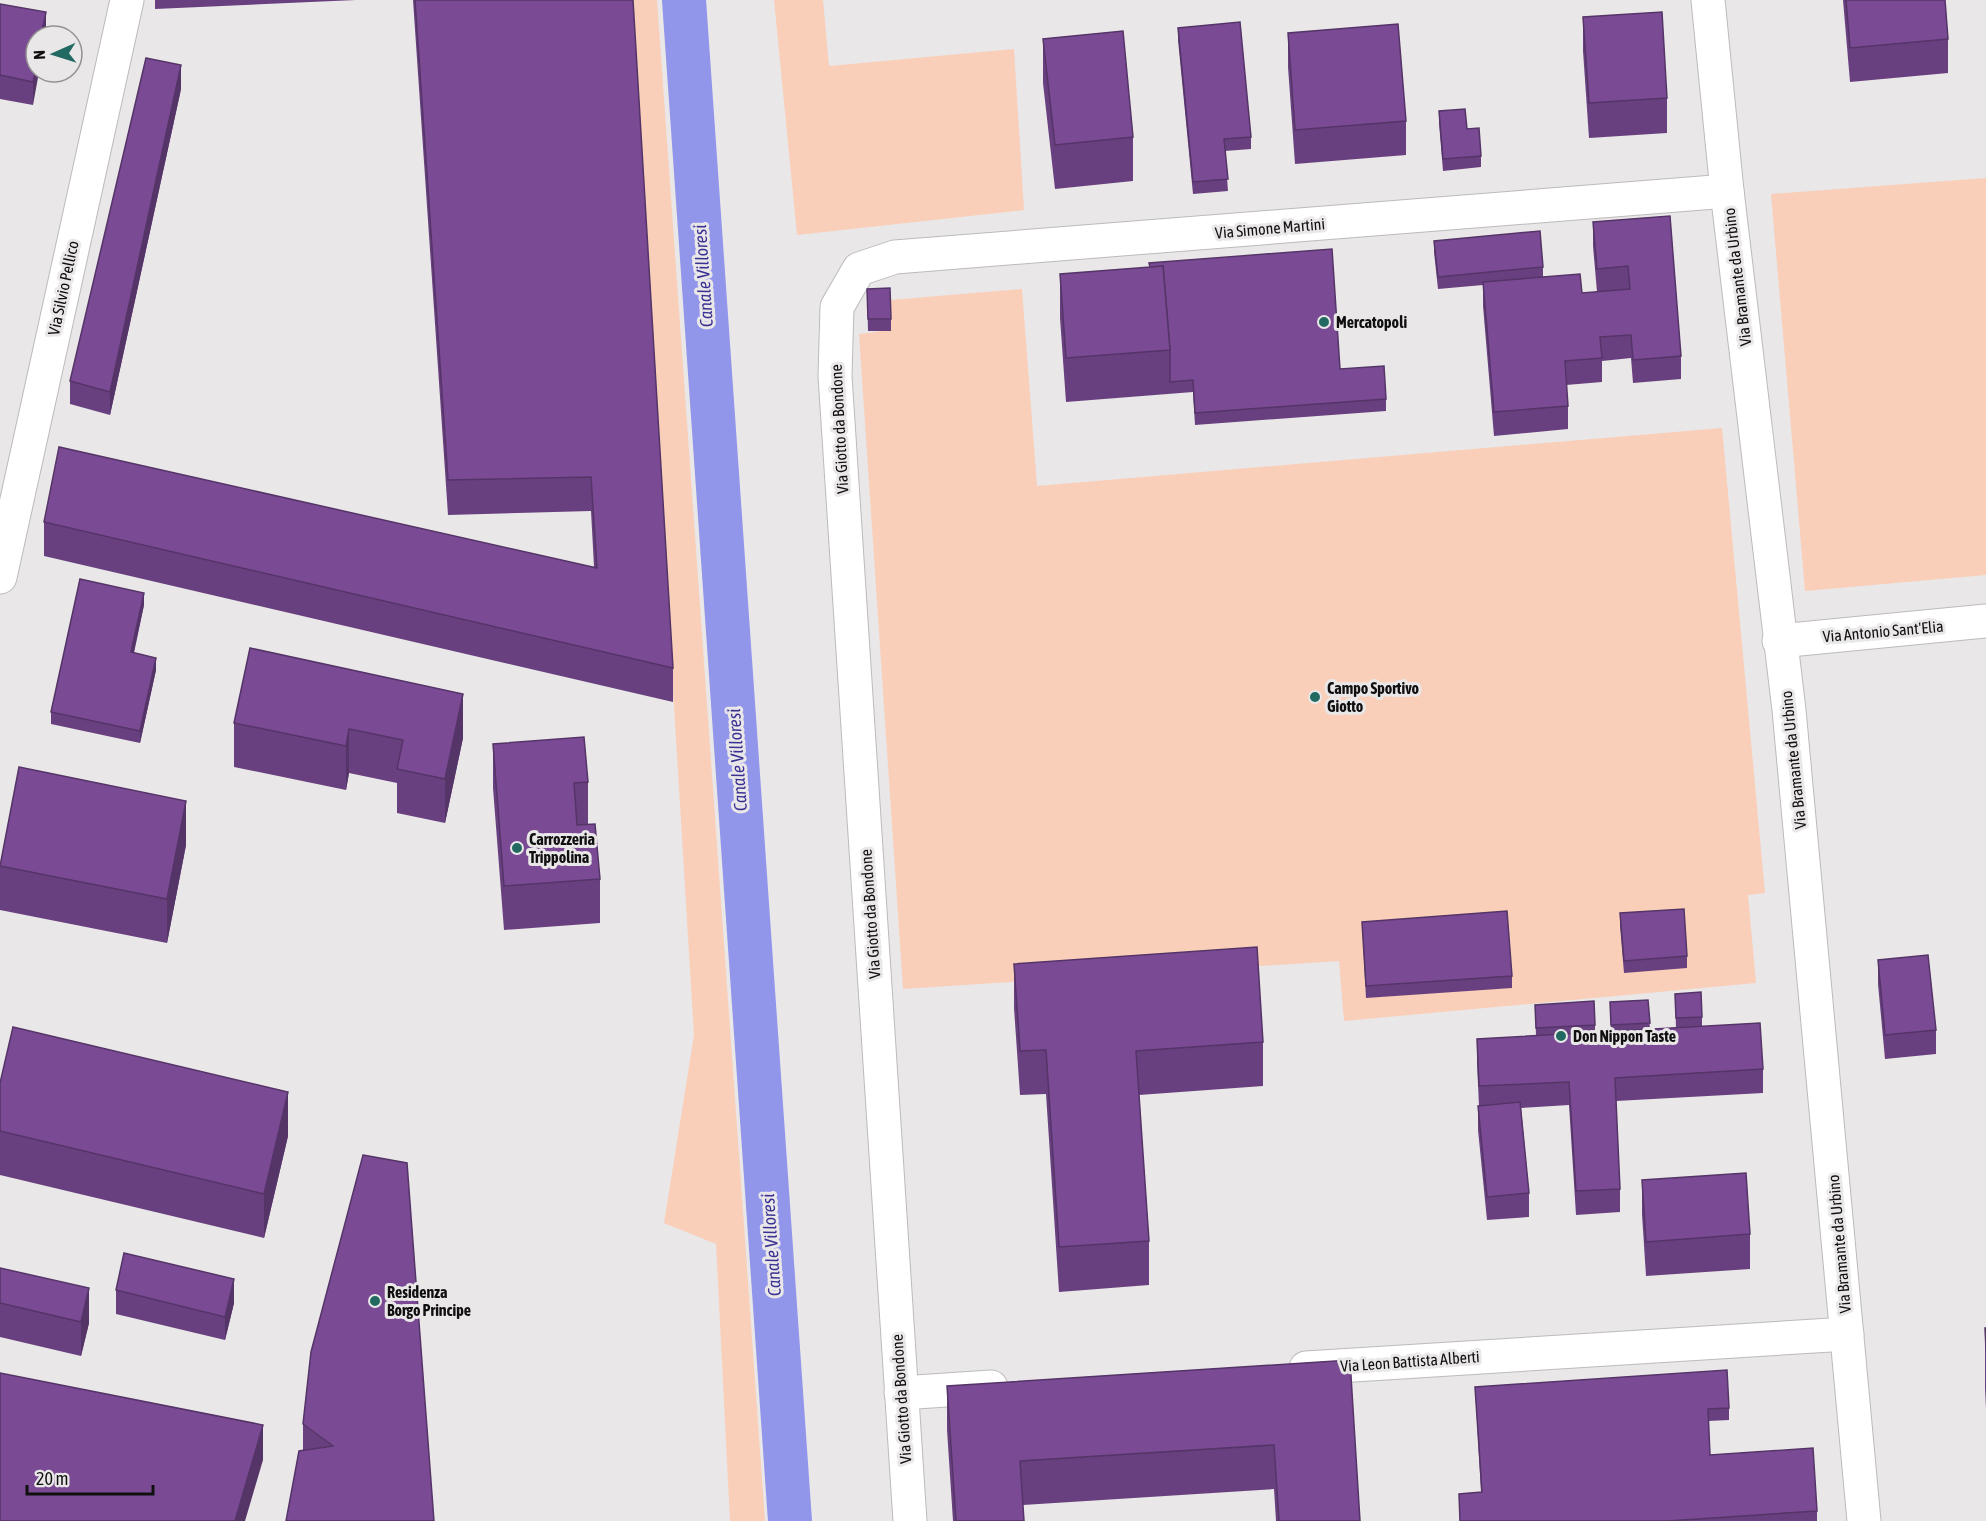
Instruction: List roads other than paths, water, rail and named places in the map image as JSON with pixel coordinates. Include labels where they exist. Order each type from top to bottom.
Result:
[{"type":"street","name":"Via Silvio Pellico","points":[[2,558],[127,0]]},
{"type":"street","name":"Via Bramante da Urbino","points":[[1708,0],[1726,191],[1779,641],[1820,1030],[1864,1521]]},
{"type":"street","name":"Via Simone Martini","points":[[837,307],[859,269],[895,257],[1726,191]]},
{"type":"street","name":"Via Giotto da Bondone","points":[[837,307],[835,376],[910,1521]]},
{"type":"street","name":"Via Antonio Sant'Elia","points":[[1779,641],[1986,621]]},
{"type":"street","name":"Via Leon Battista Alberti","points":[[1279,1370],[1847,1334]]},
{"type":"street","points":[[901,1393],[1018,1386]]},
{"type":"waterway","name":"Canale Villoresi","points":[[684,0],[790,1521]]},
{"type":"place","name":"Mercatopoli","points":[[1324,322]]},
{"type":"place","name":"Campo Sportivo Giotto","points":[[1315,697]]},
{"type":"place","name":"Carrozzeria Trippolina","points":[[517,848]]},
{"type":"place","name":"Don Nippon Taste","points":[[1561,1036]]},
{"type":"place","name":"Residenza Borgo Principe","points":[[375,1301]]}]
